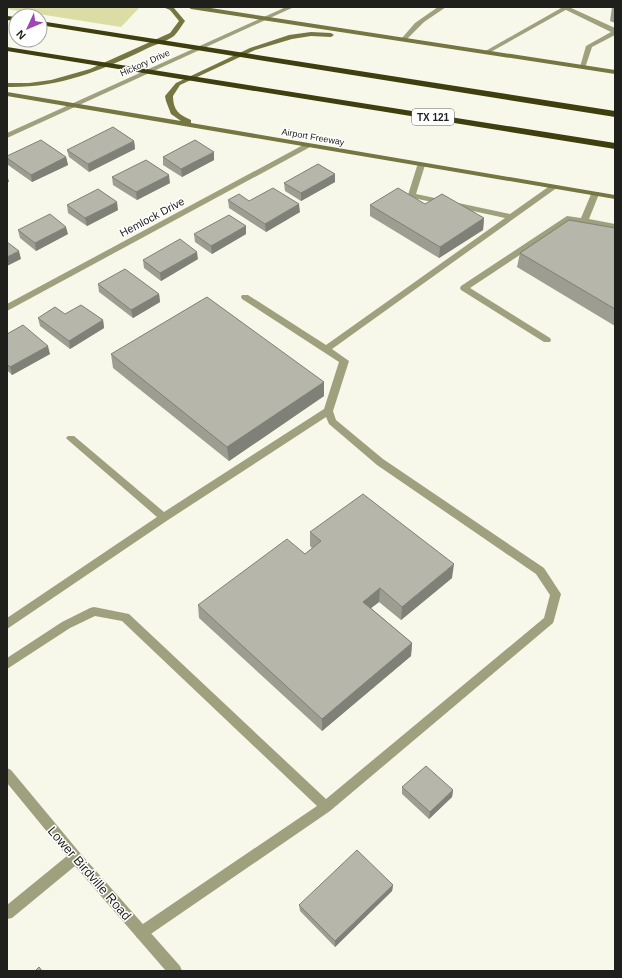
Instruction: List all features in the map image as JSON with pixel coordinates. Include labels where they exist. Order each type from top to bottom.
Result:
[{"type":"highway","points":[[48,24],[304,63],[615,114]]},
{"type":"highway","name":"TX 121","points":[[7,49],[615,146]]},
{"type":"main road","points":[[7,85],[25,87],[70,80],[172,34],[182,21],[172,9],[166,7]]},
{"type":"main road","points":[[195,7],[615,72]]},
{"type":"main road","points":[[203,128],[176,116],[169,106],[169,96],[178,84],[267,43],[299,34],[320,33],[385,42],[404,39]]},
{"type":"main road","name":"Airport Freeway","points":[[7,94],[615,197]]},
{"type":"street","name":"Hickory Drive","points":[[7,136],[290,7]]},
{"type":"street","points":[[404,39],[414,25],[421,19],[443,7]]},
{"type":"street","points":[[485,53],[567,8],[615,31]]},
{"type":"street","points":[[583,67],[589,46],[615,31]]},
{"type":"street","name":"Hemlock Drive","points":[[7,308],[308,146]]},
{"type":"street","points":[[421,165],[412,195],[511,217]]},
{"type":"street","points":[[326,349],[554,187]]},
{"type":"street","points":[[584,220],[595,194]]},
{"type":"street","points":[[547,340],[464,288],[570,218],[615,226]]},
{"type":"street","points":[[142,933],[326,807],[550,620],[556,594],[540,571],[380,462],[332,422],[328,411],[344,361],[245,297]]},
{"type":"street","points":[[7,624],[164,517],[328,411]]},
{"type":"street","points":[[71,438],[164,517]]},
{"type":"street","points":[[7,664],[66,625],[94,611],[125,617],[326,807]]},
{"type":"street","name":"Lower Birdville Road","points":[[7,774],[76,857],[175,971]]},
{"type":"street","points":[[7,913],[76,857]]},
{"type":"green space","points":[[7,7],[140,7],[121,27],[48,15],[48,8],[7,9]]},
{"type":"building","points":[[113,127],[134,141],[88,164],[67,150]]},
{"type":"building","points":[[41,140],[66,157],[31,175],[7,158],[7,156]]},
{"type":"building","points":[[195,140],[214,152],[181,169],[163,157]]},
{"type":"building","points":[[146,160],[169,175],[136,192],[112,177]]},
{"type":"building","points":[[318,164],[335,174],[301,193],[284,183]]},
{"type":"building","points":[[273,188],[299,204],[265,224],[228,200],[239,194],[249,201]]},
{"type":"building","points":[[398,188],[425,204],[442,194],[484,218],[440,247],[370,205]]},
{"type":"building","points":[[98,189],[117,202],[85,218],[67,205]]},
{"type":"building","points":[[50,214],[66,227],[35,243],[18,230]]},
{"type":"building","points":[[229,215],[246,226],[211,246],[194,234]]},
{"type":"building","points":[[569,220],[615,228],[615,309],[520,253]]},
{"type":"building","points":[[180,239],[197,252],[160,273],[143,260]]},
{"type":"building","points":[[7,242],[19,251],[7,257]]},
{"type":"building","points":[[125,269],[159,294],[131,310],[98,284]]},
{"type":"building","points":[[207,297],[324,382],[227,447],[111,354]]},
{"type":"building","points":[[81,305],[103,320],[69,341],[38,318],[55,307],[65,314]]},
{"type":"building","points":[[23,325],[48,346],[10,367],[7,364],[7,334]]},
{"type":"building","points":[[363,494],[454,564],[402,607],[380,588],[363,602],[412,643],[322,719],[198,605],[287,539],[305,554],[321,541],[310,532]]},
{"type":"building","points":[[426,766],[453,790],[430,812],[402,787]]},
{"type":"building","points":[[357,850],[393,885],[335,941],[299,905]]},
{"type":"building","points":[[39,967],[42,971],[35,971]]}]
